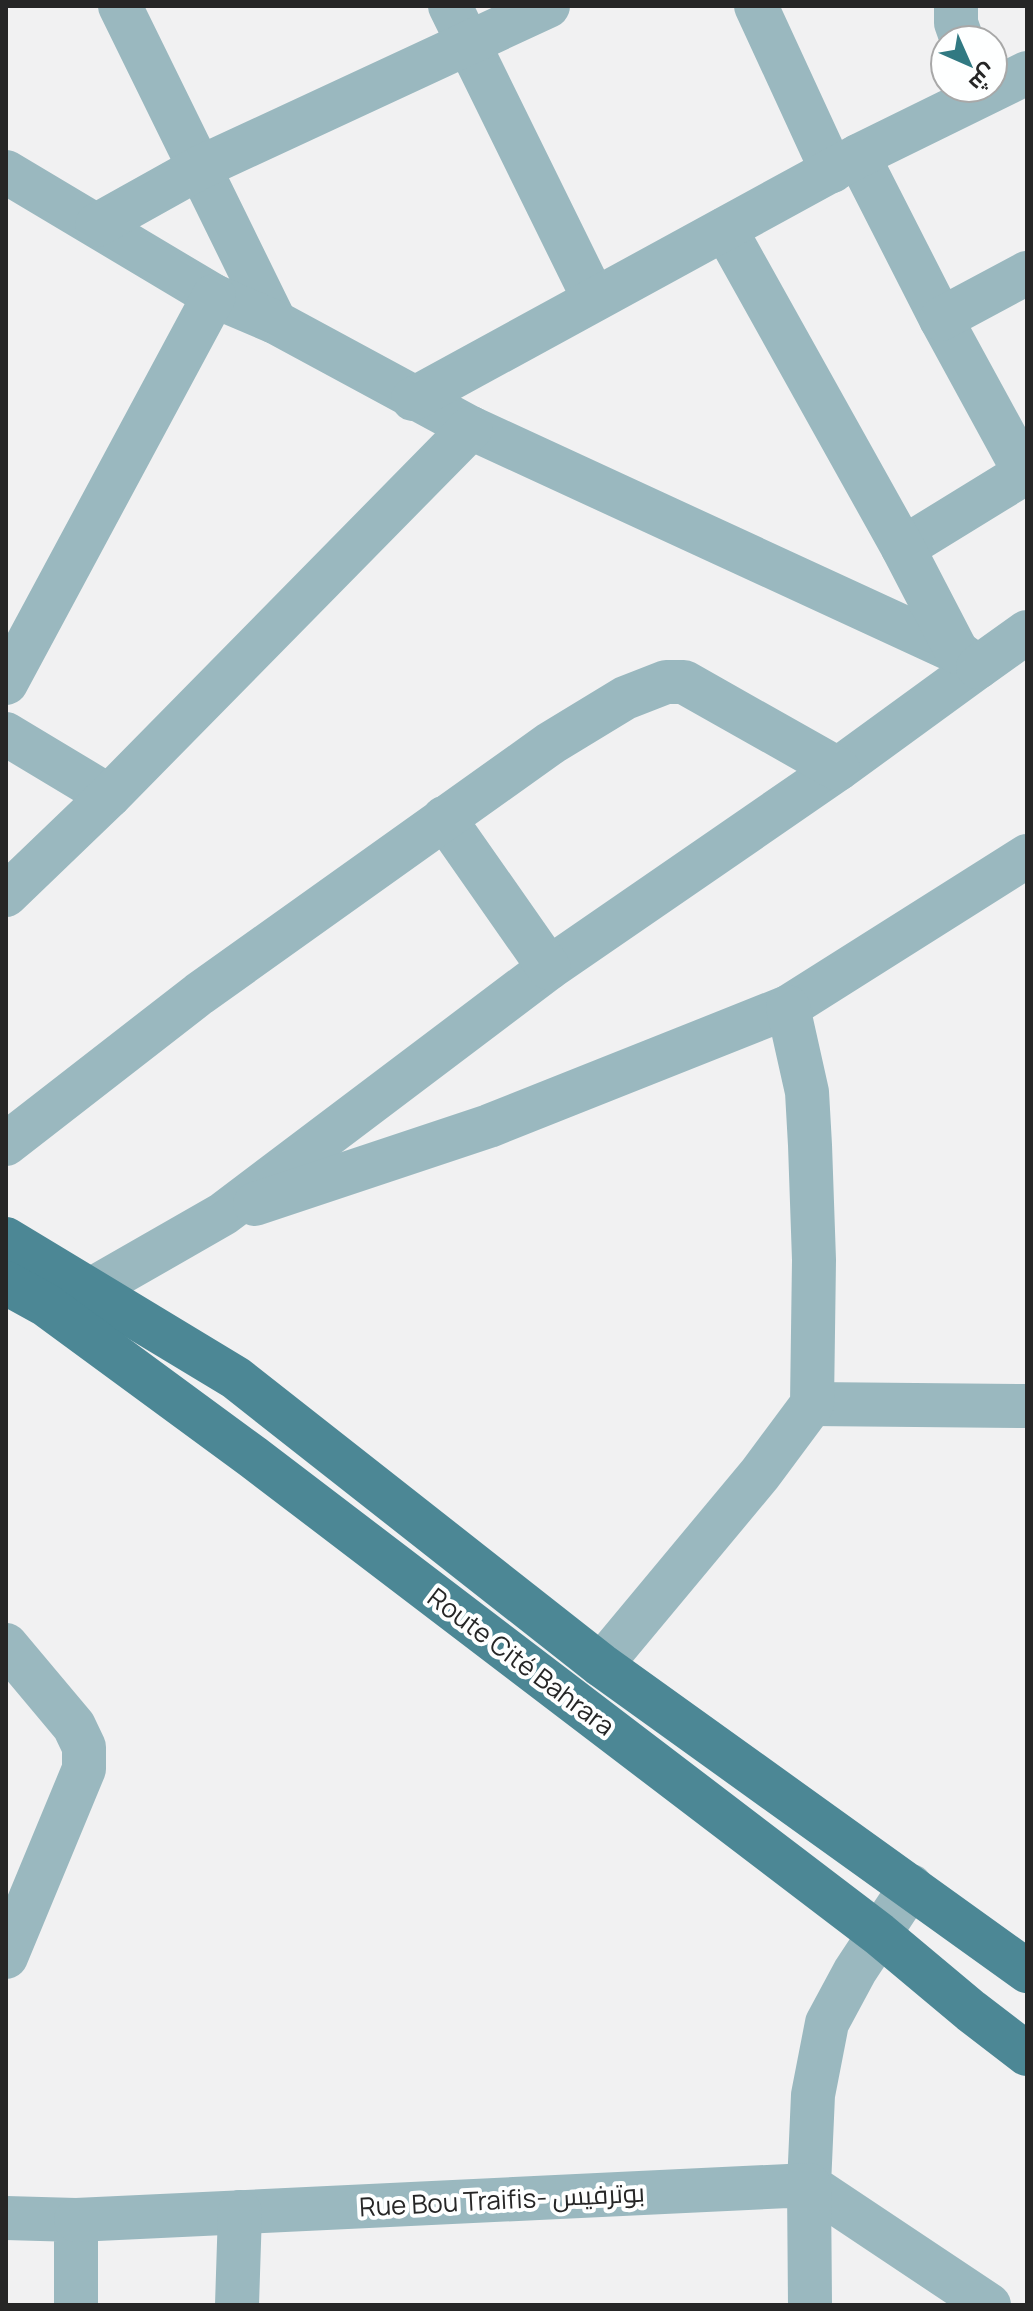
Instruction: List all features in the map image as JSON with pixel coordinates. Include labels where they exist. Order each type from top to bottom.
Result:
[{"type":"main road","points":[[6,1239],[79,1305],[236,1378],[601,1665],[1027,1971]]},
{"type":"main road","name":"Route Cité Bahrara","points":[[6,1283],[79,1305],[253,1457],[879,1934],[1027,2054]]},
{"type":"street","points":[[120,6],[275,322]]},
{"type":"street","points":[[97,225],[459,24],[548,6]]},
{"type":"street","points":[[756,6],[845,164],[941,319],[1026,473],[903,548]]},
{"type":"street","points":[[459,24],[594,299]]},
{"type":"street","points":[[413,399],[958,104]]},
{"type":"street","points":[[6,172],[214,296],[275,322],[413,399],[967,659]]},
{"type":"street","points":[[725,229],[967,659]]},
{"type":"street","points":[[941,319],[1027,273]]},
{"type":"street","points":[[6,683],[214,296]]},
{"type":"street","points":[[6,895],[109,796],[471,428]]},
{"type":"street","points":[[79,1305],[223,1214],[549,968],[838,769],[967,659],[1027,632]]},
{"type":"street","points":[[6,1144],[199,994],[551,743],[625,698],[666,682],[684,682],[838,769]]},
{"type":"street","points":[[6,734],[109,796]]},
{"type":"street","points":[[444,818],[549,968]]},
{"type":"street","points":[[223,1214],[489,1126],[788,1007],[1027,856]]},
{"type":"street","points":[[601,1665],[760,1474],[812,1404],[814,1260],[807,1092],[788,1007]]},
{"type":"street","points":[[812,1404],[1027,1406]]},
{"type":"street","points":[[6,1645],[74,1726],[84,1747],[84,1769],[6,1957]]},
{"type":"street","points":[[810,2305],[809,2185],[813,2095],[827,2023],[855,1971],[911,1886]]},
{"type":"street","points":[[809,2185],[989,2305]]},
{"type":"street","name":"Rue Bou Traifis- بوترفيس","points":[[6,2218],[76,2220],[809,2185]]},
{"type":"street","points":[[237,2305],[240,2212]]},
{"type":"street","points":[[76,2220],[76,2305]]}]
